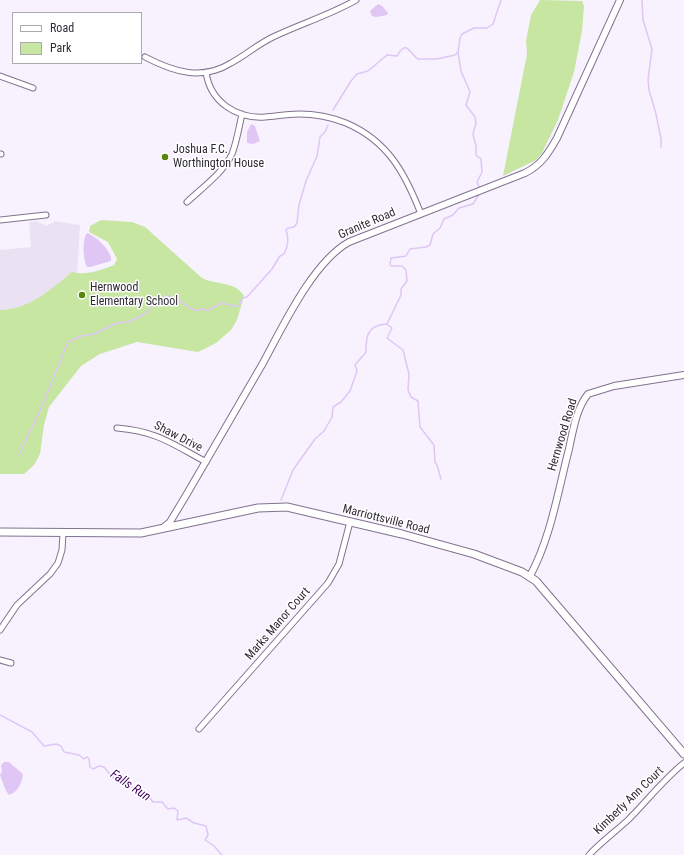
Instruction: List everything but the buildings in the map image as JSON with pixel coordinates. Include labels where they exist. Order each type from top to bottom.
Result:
[{"type":"main road","name":"Marriottsville Road","points":[[0,532],[141,533],[258,508],[282,506],[298,508],[474,554],[530,576],[684,754]]},
{"type":"street","points":[[146,57],[178,72],[206,72],[224,67],[272,38],[356,0]]},
{"type":"street","name":"Granite Road","points":[[164,528],[170,522],[299,301],[326,260],[336,250],[348,242],[534,168],[545,158],[557,138],[620,0]]},
{"type":"street","points":[[206,72],[209,85],[216,97],[228,108],[242,114],[265,117],[288,114],[313,114],[336,120],[359,130],[382,146],[398,165],[410,186],[421,214]]},
{"type":"street","points":[[0,76],[33,88]]},
{"type":"street","points":[[187,202],[217,174],[229,159],[236,143],[242,114]]},
{"type":"street","points":[[0,220],[46,215]]},
{"type":"street","name":"Hernwood Road","points":[[530,576],[548,528],[580,410],[588,394],[614,386],[684,376]]},
{"type":"street","name":"Shaw Drive","points":[[117,428],[140,430],[155,434],[206,462]]},
{"type":"street","name":"Marks Manor Court","points":[[199,729],[328,583],[339,564],[350,522]]},
{"type":"street","points":[[0,630],[18,605],[50,574],[58,563],[62,550],[63,533]]},
{"type":"street","points":[[0,660],[11,663]]},
{"type":"street","name":"Kimberly Ann Court","points":[[589,855],[603,840],[629,818],[662,782],[684,763]]},
{"type":"shaded area","points":[[378,4],[388,13],[387,15],[376,17],[372,16],[370,11]]},
{"type":"shaded area","points":[[251,124],[255,126],[260,141],[253,144],[247,143],[247,132]]},
{"type":"shaded area","points":[[36,221],[46,226],[55,221],[80,225],[77,277],[0,384],[0,250],[31,247],[29,222]]},
{"type":"shaded area","points":[[87,233],[95,237],[107,249],[111,257],[111,261],[87,267],[85,260],[84,240]]},
{"type":"shaded area","points":[[4,762],[9,762],[23,774],[19,787],[15,792],[9,795],[0,775],[2,771],[1,765]]},
{"type":"green space","points":[[540,0],[582,1],[584,6],[582,31],[574,72],[558,120],[542,153],[536,160],[503,176],[527,54],[526,41],[531,15]]},
{"type":"green space","points":[[101,220],[132,222],[145,227],[202,278],[236,288],[244,296],[237,320],[231,330],[216,343],[198,352],[137,342],[100,354],[81,366],[49,407],[44,425],[40,454],[34,465],[24,474],[0,474],[0,310],[10,309],[30,302],[48,291],[72,272],[88,273],[114,265],[117,259],[108,242],[89,232],[90,226]]},
{"type":"waterway","points":[[333,110],[357,74],[368,71],[387,55],[397,56],[403,48],[408,49],[418,59],[437,59],[455,55],[458,52],[462,34],[474,28],[487,28],[493,24],[501,0]]},
{"type":"waterway","points":[[642,0],[643,20],[652,49],[648,80],[649,90],[656,114],[661,147]]},
{"type":"waterway","points":[[458,52],[461,71],[470,92],[466,105],[475,117],[476,123],[473,134],[476,146],[476,155],[481,159],[482,172],[477,182],[479,187]]},
{"type":"waterway","points":[[19,455],[42,406],[68,342],[81,336],[94,334],[117,323],[129,322],[146,313],[156,301],[168,296],[198,311],[201,309],[209,310],[222,303],[239,306],[242,298],[247,297],[272,269],[280,256],[284,254],[288,239],[286,230],[294,227],[297,223],[299,205],[306,181],[317,156],[320,137],[325,132],[328,125]]},
{"type":"waterway","points":[[281,500],[293,470],[315,439],[324,431],[332,417],[333,407],[341,402],[350,391],[357,371],[355,365],[366,352],[369,333],[378,325],[387,324],[401,295],[401,289],[407,281],[406,270],[402,266],[391,266],[391,258],[406,256],[410,249],[430,245],[433,234],[440,228],[444,219],[453,215],[459,208],[473,204],[480,193]]},
{"type":"waterway","points":[[387,324],[392,328],[387,338],[403,350],[409,374],[408,390],[411,397],[418,401],[420,427],[434,445],[435,462],[441,479]]},
{"type":"waterway","name":"Falls Run","points":[[0,715],[32,732],[44,746],[56,744],[61,746],[64,752],[79,755],[84,759],[87,757],[89,759],[90,767],[93,769],[99,766],[104,767],[112,777],[148,795],[153,802],[162,802],[168,809],[174,808],[178,811],[177,820],[186,818],[194,823],[206,826],[208,835],[205,840],[214,846],[222,855]]},
{"type":"place","name":"Joshua F.C. Worthington House","points":[[165,157]]},
{"type":"place","name":"Hernwood Elementary School","points":[[82,295]]}]
